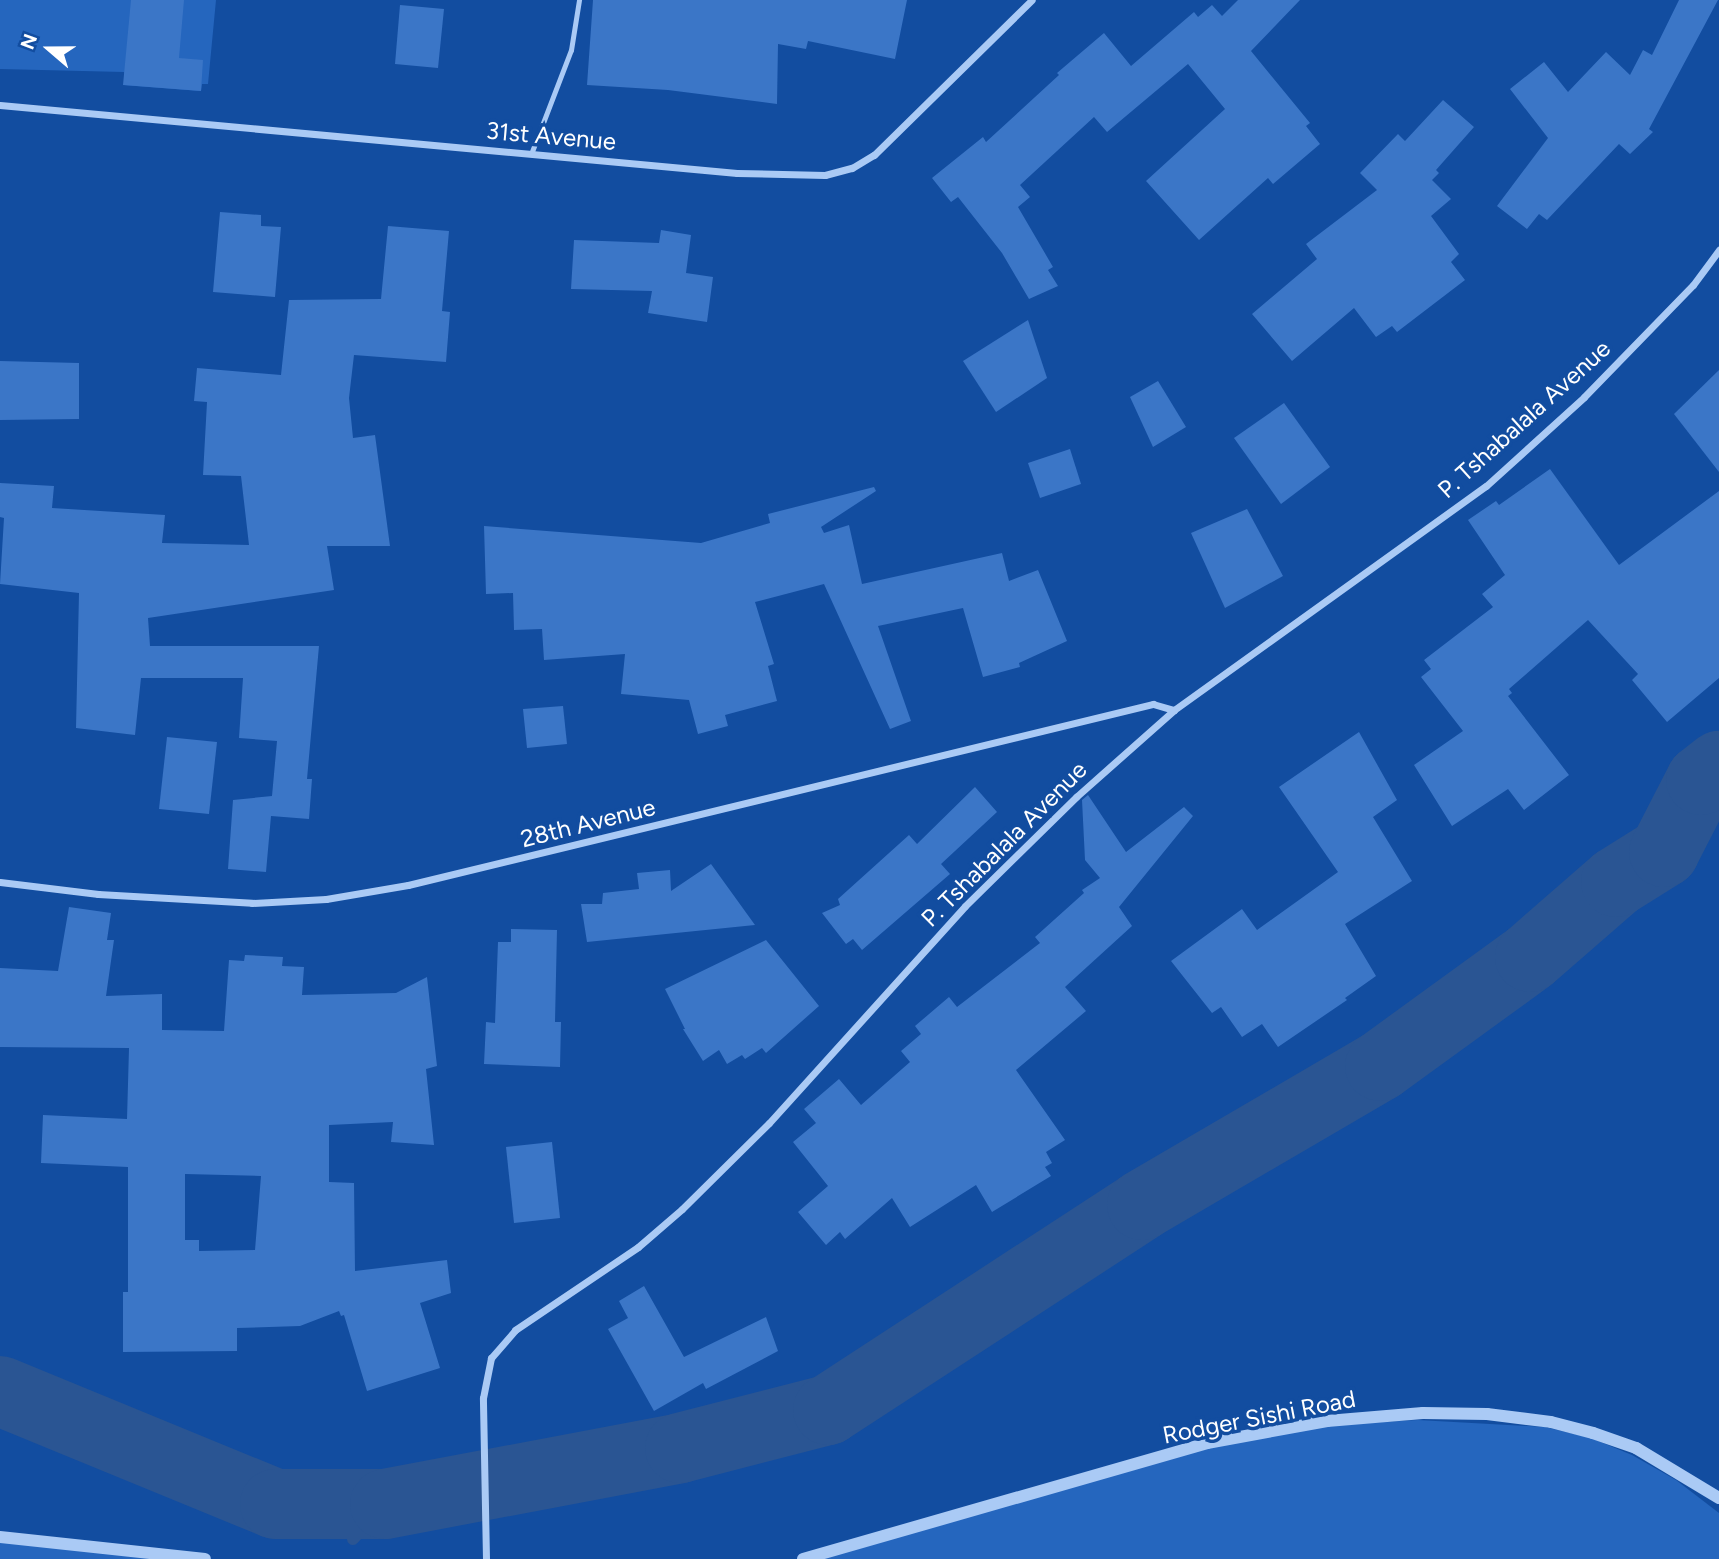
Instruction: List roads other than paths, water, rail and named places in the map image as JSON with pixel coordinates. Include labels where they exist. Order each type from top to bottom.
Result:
[{"type":"street","name":"31st Avenue","points":[[0,105],[737,173],[825,175],[852,168],[874,155],[1032,0]]},
{"type":"street","name":"P. Tshabalala Avenue","points":[[486,1559],[483,1398],[491,1359],[515,1331],[638,1247],[682,1209],[769,1123],[964,906],[1076,797],[1174,710],[1486,486],[1584,397],[1693,285],[1719,250]]},
{"type":"street","name":"28th Avenue","points":[[0,882],[98,894],[252,904],[326,899],[408,886],[1153,704],[1174,710]]},
{"type":"street","name":"Rodger Sishi Road","points":[[803,1559],[1207,1443],[1326,1421],[1423,1413],[1487,1414],[1551,1422],[1593,1433],[1636,1448],[1719,1498]]},
{"type":"street","points":[[0,1537],[205,1559]]},
{"type":"lane","points":[[531,154],[558,90],[570,50],[579,0]]},
{"type":"waterway","points":[[0,1391],[275,1504],[385,1504],[680,1448],[828,1410],[1142,1205],[1380,1066],[1530,957],[1616,882],[1664,852],[1701,780],[1719,766]]},
{"type":"waterway","points":[[353,1539],[385,1504]]}]
